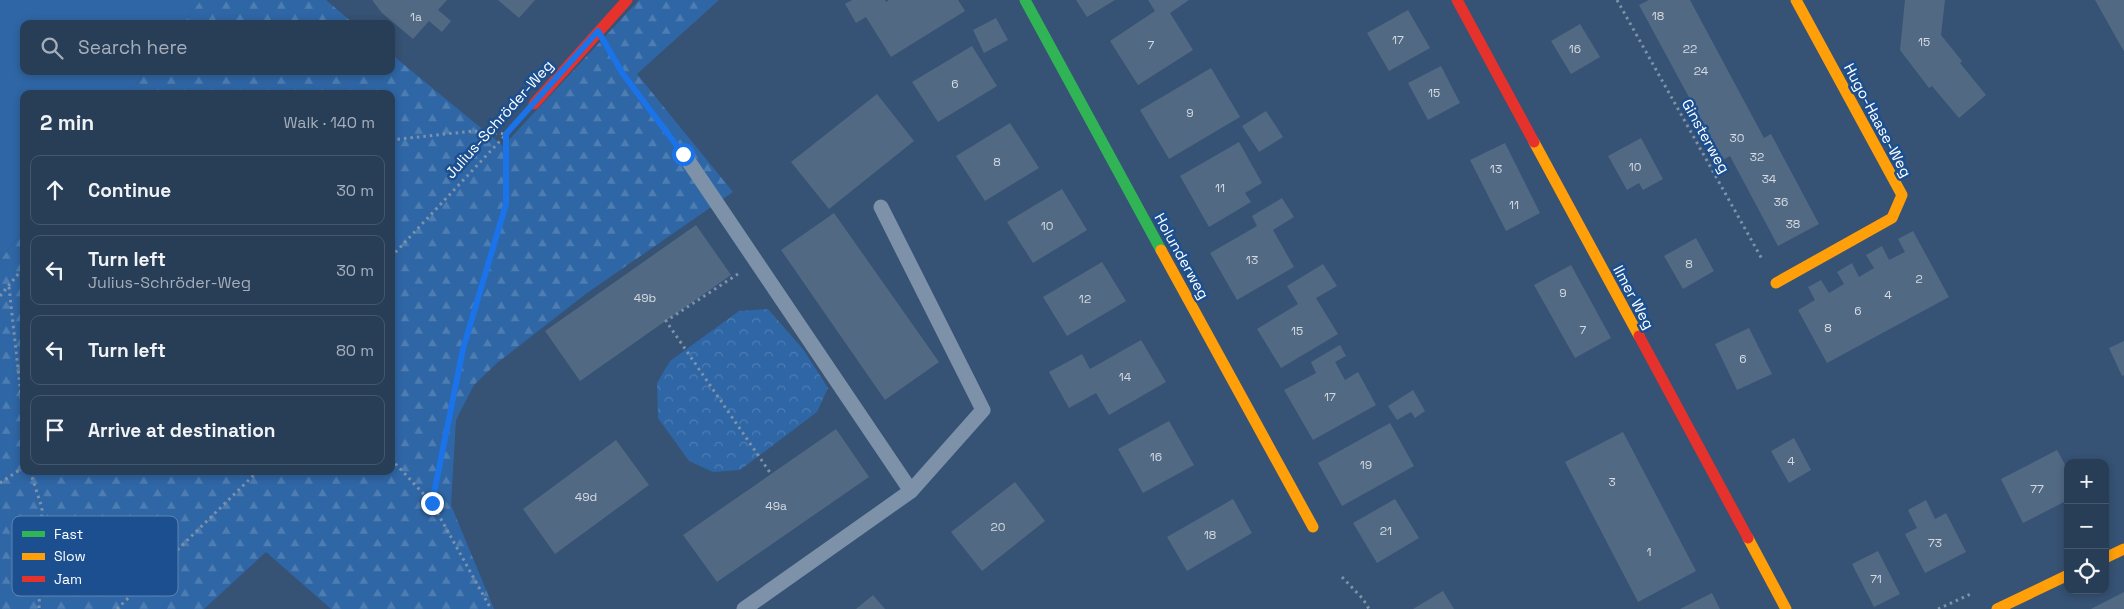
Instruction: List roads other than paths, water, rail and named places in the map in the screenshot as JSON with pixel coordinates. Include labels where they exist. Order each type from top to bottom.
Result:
[{"type":"street","name":"Julius-Schröder-Weg","points":[[534,104],[627,0]]},
{"type":"street","name":"Holunderweg","points":[[1025,0],[1313,526]]},
{"type":"street","name":"Ilmer Weg","points":[[1457,0],[1786,609]]},
{"type":"street","name":"Hugo-Haase-Weg","points":[[1776,283],[1892,218],[1902,195],[1796,0]]},
{"type":"street","points":[[2109,556],[2124,549]]},
{"type":"street","points":[[1997,609],[2064,578]]},
{"type":"lane","points":[[683,154],[911,490]]},
{"type":"lane","points":[[744,609],[911,490],[983,410],[880,207]]}]
